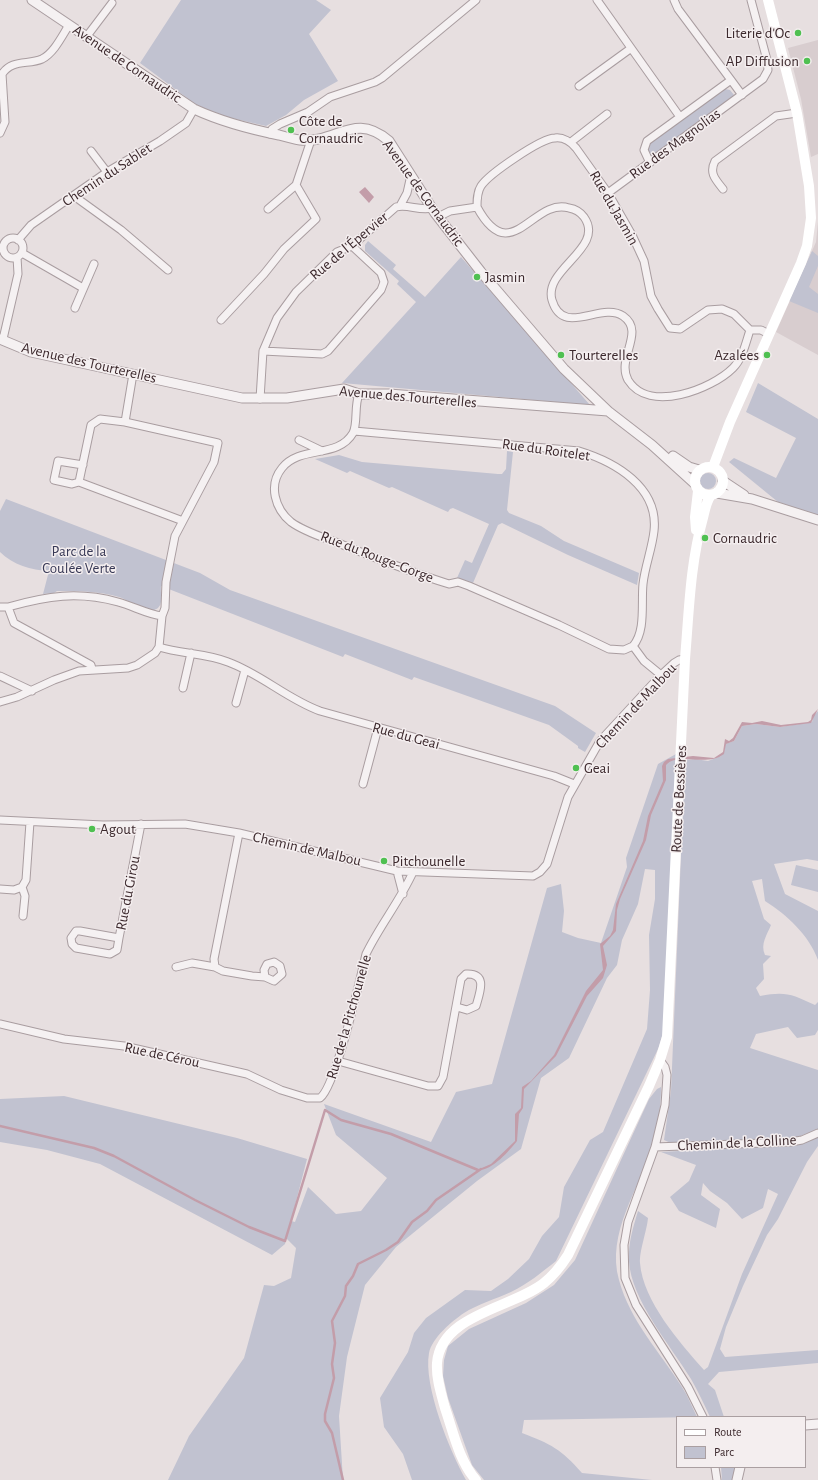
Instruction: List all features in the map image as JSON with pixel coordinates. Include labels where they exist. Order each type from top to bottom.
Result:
[{"type":"main road","points":[[713,467],[769,334],[801,263],[807,246],[811,218],[809,186],[797,113],[768,0]]},
{"type":"main road","points":[[713,467],[721,474],[723,481],[720,490],[714,494],[702,494],[696,487],[696,474],[703,468],[713,467]]},
{"type":"main road","name":"Route de Bessières","points":[[476,1480],[463,1459],[439,1387],[437,1362],[442,1348],[447,1338],[456,1329],[474,1317],[544,1284],[561,1266],[660,1060],[667,1037],[685,659],[697,538],[696,487]]},
{"type":"main road","name":"Route de Bessières","points":[[697,538],[706,503],[714,494]]},
{"type":"street","name":"Avenue de Cornaudric","points":[[32,0],[194,109],[232,125],[299,140],[325,138],[349,129],[362,128],[373,130],[389,142],[438,217],[481,272],[564,369],[608,411],[652,445],[696,487]]},
{"type":"street","points":[[270,134],[272,129],[280,124],[308,112],[330,97],[382,78],[476,0]]},
{"type":"street","points":[[596,0],[680,117]]},
{"type":"street","points":[[674,0],[678,9],[742,95]]},
{"type":"street","name":"Rue des Magnolias","points":[[608,193],[763,79],[768,70],[767,60],[751,0]]},
{"type":"street","points":[[87,36],[112,3]]},
{"type":"street","points":[[0,133],[5,122],[2,74],[12,64],[41,59],[49,54],[69,25]]},
{"type":"street","points":[[579,86],[630,49]]},
{"type":"street","points":[[650,163],[644,150],[644,145],[647,141],[731,80]]},
{"type":"street","name":"Chemin du Sablet","points":[[18,240],[31,225],[107,172],[160,141],[186,123],[194,109]]},
{"type":"street","points":[[723,189],[714,178],[712,168],[715,161],[776,116],[797,113]]},
{"type":"street","points":[[607,114],[571,142],[560,138],[545,140],[524,152],[481,185],[478,191],[477,207],[483,218],[490,226],[499,231],[508,233],[517,230],[550,210],[564,206],[575,209],[584,216],[588,224],[589,231],[586,243],[553,281],[550,293],[552,301],[562,315],[572,318],[581,318],[609,311],[624,317],[630,324],[633,338],[624,361],[624,370],[628,380],[642,392],[664,397],[680,395],[714,382],[734,367],[741,355],[750,330],[761,330],[769,334]]},
{"type":"street","points":[[268,209],[296,185],[311,140]]},
{"type":"street","name":"Rue du Jasmin","points":[[571,142],[608,193],[632,235],[644,261],[651,296],[670,328],[680,329],[708,310],[722,309],[734,314],[750,330]]},
{"type":"street","points":[[92,151],[107,172]]},
{"type":"street","name":"Rue de l'Épervier","points":[[400,206],[407,192],[411,175]]},
{"type":"street","points":[[221,320],[264,274],[284,249],[316,219],[296,185]]},
{"type":"street","points":[[74,196],[122,230],[168,270]]},
{"type":"street","name":"Rue de l'Épervier","points":[[260,399],[263,351],[277,318],[296,292],[337,252],[352,246],[391,211],[400,206],[422,209],[432,208]]},
{"type":"street","points":[[438,217],[450,211],[477,207]]},
{"type":"street","points":[[2,339],[18,274],[20,255],[23,246],[18,240],[10,239],[2,243],[2,254],[11,258],[20,255],[83,288]]},
{"type":"street","points":[[263,351],[322,354],[328,351],[381,290],[384,282],[381,273],[352,246]]},
{"type":"street","points":[[75,308],[94,264]]},
{"type":"street","name":"Avenue des Tourterelles","points":[[2,339],[31,352],[226,395],[260,399],[286,398],[344,390],[359,394],[389,394],[608,411]]},
{"type":"street","points":[[126,422],[133,374]]},
{"type":"street","points":[[354,432],[356,402],[359,394]]},
{"type":"street","points":[[0,702],[18,697],[66,675],[92,670],[128,668],[137,665],[155,653],[159,647],[162,616],[166,608],[166,582],[176,536],[214,462],[218,444],[126,422],[100,419],[91,425],[79,482]]},
{"type":"street","name":"Rue du Rouge-Gorge","points":[[354,432],[343,443],[323,451],[299,455],[281,468],[277,478],[274,495],[280,511],[291,522],[318,535],[380,560],[442,582],[449,584],[458,582],[469,586],[609,649],[624,650],[632,646]]},
{"type":"street","name":"Rue du Roitelet","points":[[354,432],[579,451],[612,464],[625,473],[644,491],[649,500],[654,519],[654,530],[643,583],[641,628],[637,641],[632,646]]},
{"type":"street","points":[[299,440],[323,451]]},
{"type":"street","name":"Avenue de Cornaudric","points":[[652,445],[689,467],[699,470]]},
{"type":"street","points":[[83,465],[58,461],[54,480],[72,484],[79,482],[183,521]]},
{"type":"street","points":[[723,481],[752,499]]},
{"type":"street","points":[[714,494],[752,499],[818,520]]},
{"type":"street","points":[[0,607],[8,607],[57,596],[87,596],[119,602],[153,615],[162,616]]},
{"type":"street","points":[[8,607],[14,623],[91,666],[92,670]]},
{"type":"street","points":[[632,646],[644,661],[661,676]]},
{"type":"street","name":"Rue du Geai","points":[[159,647],[228,662],[245,670],[306,706],[378,728],[554,776],[574,784]]},
{"type":"street","points":[[183,688],[191,653]]},
{"type":"street","name":"Chemin de Malbou","points":[[0,820],[103,826],[185,824],[239,833],[397,871],[469,872],[533,876],[543,868],[551,855],[568,797],[574,784],[600,741],[674,663],[685,659]]},
{"type":"street","points":[[236,703],[245,670]]},
{"type":"street","points":[[0,676],[32,691]]},
{"type":"street","points":[[363,784],[378,728]]},
{"type":"street","points":[[0,889],[14,890],[22,887],[26,880],[30,822]]},
{"type":"street","name":"Rue du Girou","points":[[120,938],[76,931],[72,938],[72,944],[76,948],[110,954],[117,950],[120,938],[141,824]]},
{"type":"street","points":[[215,966],[214,960],[239,833]]},
{"type":"street","points":[[397,871],[403,894]]},
{"type":"street","name":"Rue de la Pitchounelle","points":[[320,1098],[328,1088],[338,1061],[366,954],[403,894],[413,872]]},
{"type":"street","points":[[22,887],[25,896],[23,916]]},
{"type":"street","points":[[176,967],[192,963],[215,966],[223,971],[265,977]]},
{"type":"street","points":[[338,1061],[428,1086],[438,1086],[443,1078],[457,1008],[461,979],[466,974],[473,973],[479,978],[482,984],[476,1006],[467,1010],[457,1008]]},
{"type":"street","name":"Rue de Cérou","points":[[0,1024],[64,1039],[124,1046],[247,1074],[281,1090],[307,1098],[320,1098]]},
{"type":"street","points":[[660,1060],[665,1067],[667,1075],[665,1105],[655,1147],[628,1222],[624,1245],[625,1278],[636,1305],[688,1387],[702,1416]]},
{"type":"street","name":"Chemin de la Colline","points":[[655,1147],[791,1142],[802,1140],[818,1133]]},
{"type":"street","points":[[806,1426],[818,1424]]},
{"type":"street","points":[[715,1468],[717,1480]]},
{"type":"street","points":[[737,1480],[740,1468]]},
{"type":"shaded area","points":[[818,40],[818,154],[811,157],[801,99],[788,48]]},
{"type":"shaded area","points":[[365,187],[374,197],[369,203],[359,192]]},
{"type":"shaded area","points":[[818,222],[818,355],[776,332],[816,242]]},
{"type":"shaded area","points":[[818,709],[811,723],[780,727],[756,724],[742,726],[734,741],[726,744],[724,754],[717,758],[702,760],[677,760],[671,761],[666,765],[666,780],[651,815],[646,840],[620,899],[617,910],[616,931],[603,946],[607,965],[603,978],[587,996],[556,1056],[524,1089],[523,1108],[519,1114],[517,1141],[505,1155],[494,1164],[488,1168],[477,1170],[491,1164],[515,1141],[515,1114],[521,1108],[522,1087],[531,1081],[554,1055],[586,991],[603,970],[600,944],[610,936],[613,930],[616,904],[643,841],[648,816],[663,781],[662,766],[664,762],[668,759],[693,756],[714,758],[723,752],[725,739],[729,741],[733,738],[742,722],[752,723],[762,721],[781,725],[808,722]]},
{"type":"green space","points":[[181,0],[316,0],[331,10],[309,34],[338,81],[304,100],[286,115],[266,126],[222,116],[195,104],[140,63]]},
{"type":"green space","points":[[725,89],[730,90],[734,95],[731,100],[657,155],[651,156],[647,150],[647,145]]},
{"type":"green space","points":[[368,241],[396,265],[393,269],[425,297],[461,257],[590,405],[342,383],[416,302],[397,284],[399,281],[365,251],[365,245]]},
{"type":"green space","points":[[812,251],[818,256],[818,266],[809,287],[818,294],[818,313],[789,301]]},
{"type":"green space","points":[[758,383],[818,419],[818,515],[778,502],[729,462],[734,458],[776,478],[796,438],[746,412]]},
{"type":"green space","points":[[507,451],[513,452],[507,510],[509,513],[541,526],[564,541],[639,573],[637,585],[568,555],[502,523],[498,525],[473,583],[457,578],[465,560],[472,563],[489,524],[453,508],[448,512],[392,487],[389,488],[350,471],[347,473],[315,459],[339,455],[362,462],[502,474],[506,469]]},
{"type":"green space","points":[[705,473],[711,473],[716,478],[714,487],[711,489],[705,489],[700,484],[700,478]]},
{"type":"green space","name":"Parc de la Coulée Verte","points":[[6,499],[200,573],[230,590],[555,706],[596,733],[585,752],[549,725],[414,677],[412,680],[345,654],[343,657],[161,586],[161,603],[160,606],[154,610],[145,610],[119,597],[96,592],[57,591],[54,593],[43,594],[49,571],[23,566],[5,557],[0,552],[0,511]]},
{"type":"green space","points":[[818,711],[818,861],[807,859],[774,864],[785,894],[818,911],[818,960],[809,942],[796,926],[765,901],[762,879],[752,881],[764,919],[771,925],[763,947],[765,955],[771,956],[763,964],[764,979],[756,988],[760,996],[788,994],[815,1005],[818,1002],[818,1030],[815,1035],[797,1038],[788,1027],[756,1034],[750,1048],[818,1070],[818,1129],[790,1140],[673,1144],[664,1140],[671,1091],[685,760],[695,759],[708,761],[721,756],[725,749],[725,744],[734,741],[742,726],[756,724],[780,727],[812,722],[814,715]]},
{"type":"green space","points":[[676,754],[664,1029],[659,1047],[556,1261],[535,1278],[517,1289],[475,1307],[459,1316],[438,1336],[429,1353],[428,1366],[430,1382],[439,1418],[466,1480],[412,1480],[403,1454],[384,1427],[380,1398],[408,1352],[414,1333],[426,1318],[465,1290],[491,1291],[508,1279],[529,1259],[542,1236],[559,1217],[564,1187],[590,1140],[603,1132],[647,1029],[650,990],[649,935],[655,899],[655,870],[645,869],[638,904],[622,940],[617,965],[607,978],[569,1058],[541,1078],[521,1149],[477,1181],[396,1247],[365,1285],[347,1357],[339,1416],[343,1480],[168,1480],[189,1436],[244,1358],[264,1285],[274,1286],[291,1278],[296,1248],[286,1238],[285,1244],[272,1255],[100,1164],[47,1150],[0,1142],[0,1099],[64,1096],[237,1138],[307,1159],[291,1221],[295,1222],[308,1187],[336,1214],[361,1211],[387,1178],[336,1135],[324,1104],[431,1142],[456,1092],[492,1084],[547,888],[561,884],[564,911],[562,932],[578,938],[601,943],[627,867],[626,858],[658,764]]},
{"type":"green space","points":[[796,865],[818,870],[818,892],[791,885]]},
{"type":"green space","points":[[661,1087],[660,1110],[654,1140],[620,1229],[616,1263],[619,1280],[630,1309],[646,1336],[684,1390],[697,1416],[524,1420],[522,1433],[555,1448],[568,1458],[582,1473],[652,1480],[484,1480],[472,1465],[448,1398],[443,1376],[444,1360],[448,1346],[469,1329],[526,1303],[554,1285],[575,1260],[649,1099],[657,1089]]},
{"type":"green space","points":[[818,1136],[818,1146],[807,1162],[778,1219],[767,1235],[743,1286],[726,1327],[720,1349],[725,1357],[818,1350],[818,1363],[719,1372],[708,1384],[715,1390],[724,1416],[710,1416],[691,1379],[644,1307],[631,1276],[629,1248],[638,1211],[648,1218],[640,1263],[648,1292],[664,1321],[704,1370],[708,1367],[742,1274],[778,1194],[768,1189],[763,1208],[742,1219],[727,1203],[710,1191],[703,1183],[701,1195],[720,1209],[716,1228],[679,1211],[670,1197],[689,1181],[696,1165],[661,1152],[801,1144]]},
{"type":"green space","points":[[721,1468],[735,1468],[733,1480],[722,1480]]},
{"type":"waterway","points":[[0,1126],[94,1148],[114,1156],[195,1200],[249,1227],[285,1241],[325,1110],[341,1120],[391,1134],[478,1170]]},
{"type":"waterway","points":[[343,1480],[332,1433],[325,1421],[325,1414],[334,1378],[332,1364],[335,1343],[332,1321],[345,1296],[346,1286],[353,1276],[358,1264],[386,1250],[398,1242],[412,1222],[427,1211],[436,1200],[481,1169]]},
{"type":"place","name":"Literie d'Oc","points":[[798,33]]},
{"type":"place","name":"AP Diffusion","points":[[807,61]]},
{"type":"place","name":"Côte de Cornaudric","points":[[291,130]]},
{"type":"place","name":"Jasmin","points":[[477,277]]},
{"type":"place","name":"Tourterelles","points":[[561,355]]},
{"type":"place","name":"Azalées","points":[[767,355]]},
{"type":"place","name":"Cornaudric","points":[[705,538]]},
{"type":"place","name":"Geai","points":[[576,768]]},
{"type":"place","name":"Agout","points":[[92,829]]},
{"type":"place","name":"Pitchounelle","points":[[384,861]]}]
